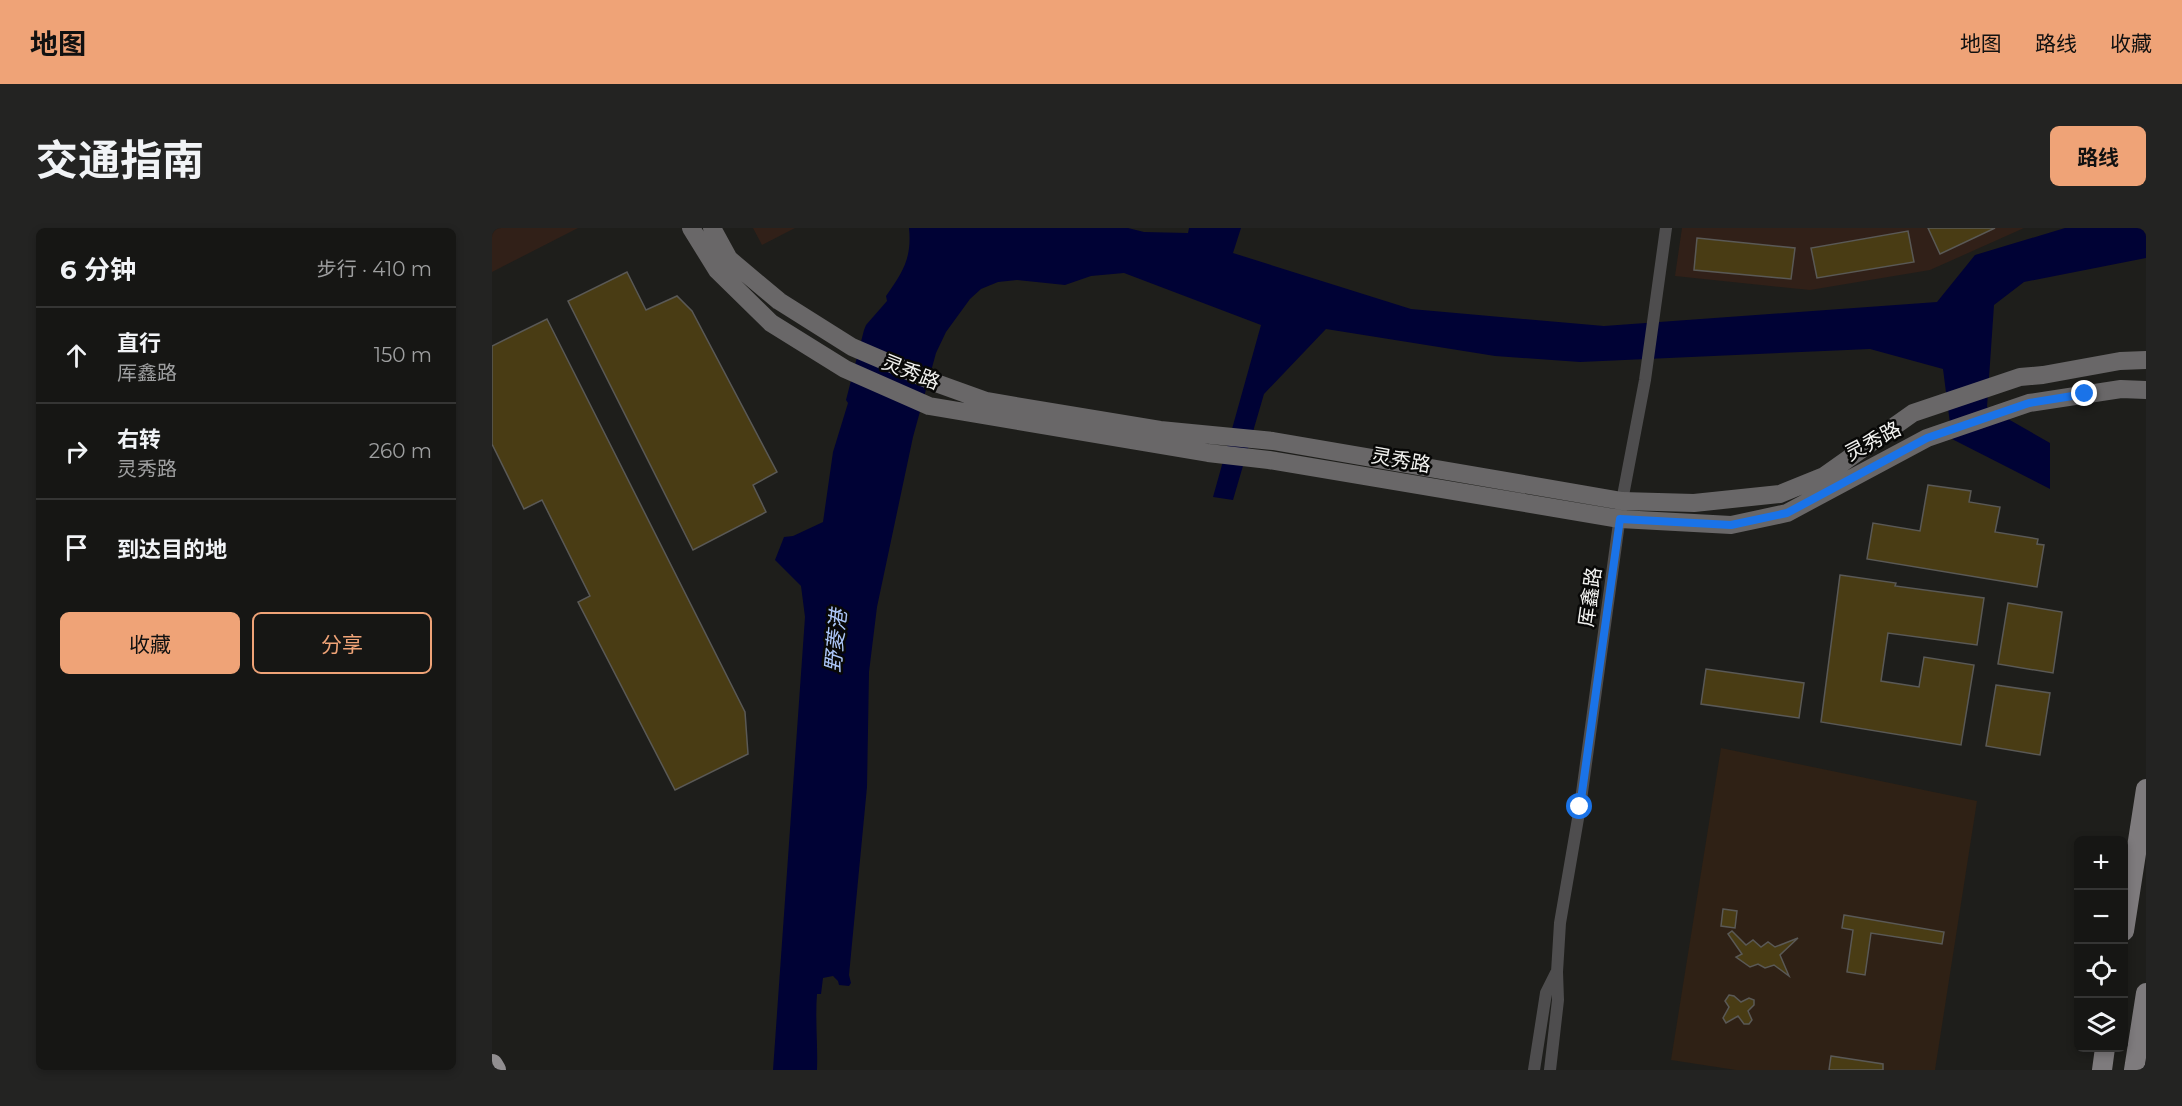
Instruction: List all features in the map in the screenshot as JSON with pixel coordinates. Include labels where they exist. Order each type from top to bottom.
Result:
[{"type":"highway","points":[[492,1065],[495,1070]]},
{"type":"main road","points":[[2128,905],[2146,789]]},
{"type":"main road","points":[[2134,1070],[2146,993]]},
{"type":"main road","points":[[2102,1070],[2104,1052]]},
{"type":"street","name":"灵秀路","points":[[691,228],[717,270],[771,323],[845,369],[929,406],[1208,453],[1731,525],[1787,513],[1927,438],[2029,403],[2121,389],[2146,390]]},
{"type":"street","name":"灵秀路","points":[[712,228],[729,259],[779,301],[852,347],[936,383],[986,401],[1160,430],[1273,441],[1621,510],[1779,494],[1824,476],[1913,413],[2020,377],[2120,361],[2146,360]]},
{"type":"street","name":"厍鑫路","points":[[1551,1070],[1558,1000],[1560,923],[1581,796],[1621,510],[1645,380],[1666,228]]},
{"type":"street","name":"厍鑫路","points":[[1534,1070],[1546,993],[1557,972]]},
{"type":"shaded area","points":[[492,228],[578,228],[492,272]]},
{"type":"shaded area","points":[[753,228],[795,228],[762,245]]},
{"type":"shaded area","points":[[1682,228],[2024,228],[1930,270],[1810,290],[1675,276]]},
{"type":"shaded area","points":[[1721,748],[1977,801],[1935,1070],[1736,1070],[1671,1060]]},
{"type":"water","name":"野菱港","points":[[909,228],[1128,228],[1144,232],[1188,233],[1189,228],[1241,228],[1233,253],[1411,309],[1604,326],[1937,302],[1975,255],[2065,228],[2146,228],[2146,258],[2024,282],[1994,305],[1987,407],[2050,443],[2050,489],[1952,439],[1943,369],[1870,349],[1580,362],[1495,356],[1326,329],[1264,394],[1233,500],[1213,497],[1261,325],[1124,273],[1091,276],[1065,285],[1017,280],[998,282],[981,289],[970,299],[946,332],[936,353],[913,437],[877,607],[869,672],[867,787],[849,975],[851,983],[849,986],[839,985],[833,976],[823,978],[821,994],[817,994],[817,1070],[773,1070],[805,617],[801,586],[775,560],[784,537],[793,536],[823,522],[833,452],[848,403],[846,400],[864,330],[887,301],[886,296],[905,264],[910,239]]},
{"type":"building","points":[[1928,228],[1995,228],[1940,254]]},
{"type":"building","points":[[1908,231],[1914,262],[1817,278],[1811,248]]},
{"type":"building","points":[[1697,238],[1795,248],[1791,279],[1694,270]]},
{"type":"building","points":[[627,272],[646,310],[677,296],[692,311],[777,472],[753,485],[766,512],[693,550],[568,301]]},
{"type":"building","points":[[547,319],[745,712],[748,754],[675,790],[578,602],[590,596],[542,500],[524,509],[492,444],[492,346]]},
{"type":"building","points":[[1928,485],[1971,491],[1969,502],[2000,507],[1995,532],[2038,539],[2037,544],[2044,545],[2037,587],[1867,559],[1873,523],[1920,531]]},
{"type":"building","points":[[1840,575],[1896,583],[1895,586],[1984,598],[1977,645],[1888,633],[1881,681],[1919,687],[1924,657],[1974,665],[1961,745],[1821,722]]},
{"type":"building","points":[[2008,603],[2062,612],[2053,673],[1998,664]]},
{"type":"building","points":[[1706,669],[1804,683],[1799,718],[1701,704]]},
{"type":"building","points":[[1996,685],[2050,693],[2040,755],[1986,746]]},
{"type":"building","points":[[1723,909],[1737,911],[1735,928],[1721,926]]},
{"type":"building","points":[[1844,915],[1944,932],[1942,944],[1871,933],[1865,975],[1847,972],[1853,930],[1842,928]]},
{"type":"building","points":[[1732,931],[1746,945],[1753,940],[1761,947],[1768,942],[1775,947],[1798,938],[1780,955],[1789,976],[1774,965],[1765,968],[1758,964],[1750,967],[1736,957],[1742,954],[1728,934]]},
{"type":"building","points":[[1729,995],[1741,1002],[1749,998],[1754,1000],[1754,1005],[1748,1011],[1752,1020],[1749,1024],[1744,1024],[1738,1016],[1726,1023],[1723,1018],[1729,1007],[1725,1001]]},
{"type":"building","points":[[1831,1056],[1883,1064],[1883,1070],[1829,1070]]},
{"type":"route","points":[[1580,807],[1620,519],[1731,525],[1787,513],[1927,438],[2029,403],[2085,394]]}]
